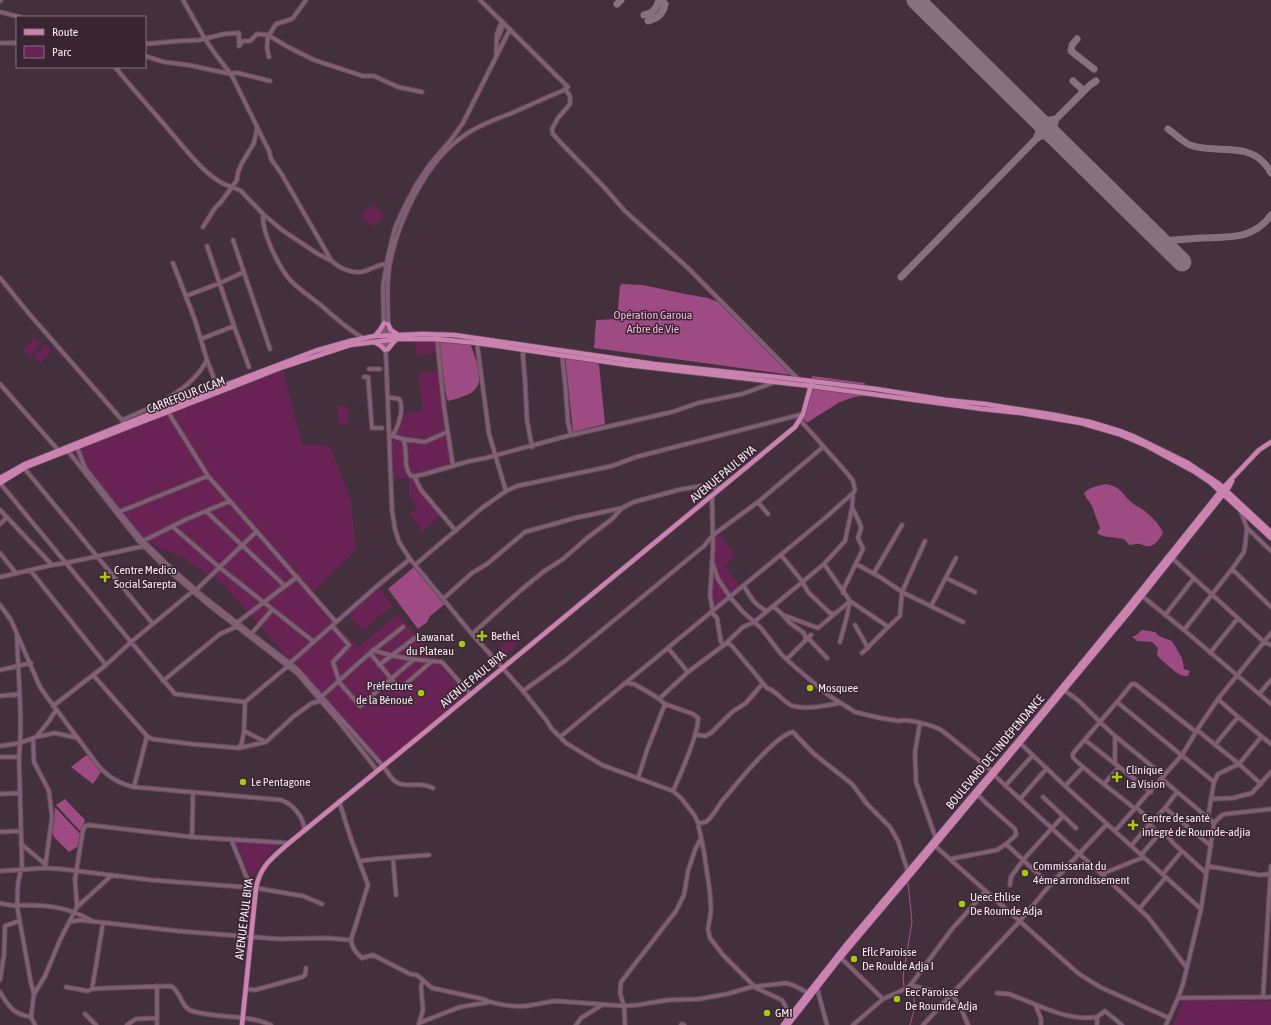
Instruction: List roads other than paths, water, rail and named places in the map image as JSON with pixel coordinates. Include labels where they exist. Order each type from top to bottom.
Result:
[{"type":"main road","points":[[375,336],[386,324],[398,337],[478,343],[680,371],[802,385],[810,384],[876,389],[946,400],[985,404],[1090,422],[1120,431],[1158,447],[1210,477],[1241,510],[1271,538]]},
{"type":"main road","points":[[0,478],[25,464],[123,423],[315,351],[350,341],[375,336],[386,338],[427,334],[454,335],[654,364],[799,380],[810,384],[983,409],[1021,413],[1082,423],[1120,434],[1147,446],[1195,472],[1216,488],[1224,491],[1271,532]]},
{"type":"main road","points":[[374,342],[386,349],[398,337]]},
{"type":"main road","name":"CARREFOUR CICAM","points":[[0,483],[24,468],[283,367],[350,345],[374,342],[386,338]]},
{"type":"main road","name":"AVENUE PAUL BIYA","points":[[242,1025],[251,937],[254,888],[262,868],[289,843],[795,427],[803,414],[810,384]]},
{"type":"main road","points":[[802,385],[807,395]]},
{"type":"main road","points":[[1224,491],[1229,487],[1232,480],[1259,450],[1271,442]]},
{"type":"main road","points":[[1216,488],[1217,497]]},
{"type":"main road","name":"BOULEVARD DE L'INDÉPENDANCE","points":[[788,1025],[1217,497],[1224,491]]},
{"type":"main road","name":"BOULEVARD DE L'INDÉPENDANCE","points":[[783,1025],[846,945],[908,872],[934,845],[936,839],[1020,743],[1142,596],[1224,491]]},
{"type":"street","points":[[183,0],[205,39],[231,74],[269,151],[271,159],[281,172],[331,260]]},
{"type":"street","points":[[269,57],[267,48],[268,35],[272,32],[276,24],[293,18],[306,0]]},
{"type":"street","points":[[480,0],[567,88],[570,96],[570,104],[558,118],[552,129],[553,134],[625,211],[688,268],[799,380]]},
{"type":"street","points":[[0,12],[16,16]]},
{"type":"street","points":[[496,56],[497,34],[503,22]]},
{"type":"street","points":[[386,324],[383,286],[386,264],[395,228],[410,195],[430,164],[464,123],[510,29]]},
{"type":"street","points":[[146,44],[205,39],[224,34],[239,33],[239,46],[243,41],[250,41],[257,34],[268,35],[314,60],[363,76],[374,76],[398,87],[422,92]]},
{"type":"street","points":[[0,44],[16,43]]},
{"type":"street","points":[[146,56],[164,62],[188,65],[231,74],[238,73],[270,80]]},
{"type":"street","points":[[115,68],[207,172],[218,180],[240,191],[263,214],[282,230],[324,258],[331,260],[339,266],[352,272],[364,272],[381,264],[386,264]]},
{"type":"street","points":[[567,88],[473,130],[454,143],[436,163],[416,192],[388,256],[386,356],[391,437],[392,510],[394,522],[400,542],[410,559],[472,634],[523,691],[551,728],[566,743],[602,765],[622,771],[673,791],[681,798],[695,816],[698,823],[710,898],[711,911],[708,929],[710,938],[723,955],[756,988],[782,1000],[787,1009],[788,1019]]},
{"type":"street","points":[[203,227],[237,180],[238,172],[253,145],[258,128]]},
{"type":"street","points":[[263,214],[263,226],[269,243],[287,276],[300,289],[363,338]]},
{"type":"street","points":[[232,240],[270,349]]},
{"type":"street","points":[[207,246],[234,326],[250,367]]},
{"type":"street","points":[[173,263],[195,320],[215,381]]},
{"type":"street","points":[[186,296],[244,272]]},
{"type":"street","points":[[0,278],[123,423],[184,388],[204,367],[207,360]]},
{"type":"street","points":[[201,339],[234,326]]},
{"type":"street","points":[[437,339],[447,432],[453,466]]},
{"type":"street","points":[[478,343],[489,434],[506,491]]},
{"type":"street","points":[[523,350],[522,356],[525,375],[527,420],[532,447]]},
{"type":"street","points":[[562,355],[568,422],[572,435]]},
{"type":"street","points":[[369,369],[380,369]]},
{"type":"street","points":[[364,377],[368,377],[372,428],[382,428]]},
{"type":"street","points":[[403,439],[406,446],[407,469],[409,474],[414,476],[470,461],[532,447],[572,435],[672,412],[698,403],[742,394],[776,382]]},
{"type":"street","points":[[0,384],[59,451]]},
{"type":"street","points":[[388,397],[399,399],[402,404],[398,424],[391,437]]},
{"type":"street","points":[[168,412],[208,476],[336,622]]},
{"type":"street","points":[[415,565],[482,508],[506,491],[517,486],[612,466],[636,457],[803,414]]},
{"type":"street","points":[[659,699],[688,672],[724,645],[743,627],[754,622],[824,564],[845,541],[855,486],[847,473],[800,420]]},
{"type":"street","points":[[391,437],[425,442],[447,432]]},
{"type":"street","points":[[523,691],[572,655],[704,546],[713,535],[758,502],[823,447]]},
{"type":"street","points":[[77,448],[85,468],[119,512],[143,541],[194,590]]},
{"type":"street","points":[[68,451],[144,546],[169,570],[297,669],[377,770]]},
{"type":"street","points":[[24,468],[153,624]]},
{"type":"street","points":[[119,512],[208,476]]},
{"type":"street","points":[[414,476],[421,490],[456,531]]},
{"type":"street","points":[[0,483],[131,642],[176,694],[246,702]]},
{"type":"street","points":[[443,599],[472,573],[487,564],[525,532],[575,518],[622,508],[640,500],[684,489],[700,486],[720,488]]},
{"type":"street","points":[[560,736],[744,586],[853,493]]},
{"type":"street","points":[[712,496],[713,535],[710,596],[712,612],[717,618],[720,638],[724,645]]},
{"type":"street","points":[[143,541],[172,526],[230,501]]},
{"type":"street","points":[[758,502],[768,514]]},
{"type":"street","points":[[472,634],[521,590],[543,572],[563,559],[612,519],[622,508]]},
{"type":"street","points":[[843,593],[863,548],[858,538],[861,528],[860,524],[852,508]]},
{"type":"street","points":[[0,510],[52,565]]},
{"type":"street","points":[[1241,510],[1248,528],[1271,551]]},
{"type":"street","points":[[206,511],[285,586]]},
{"type":"street","points":[[0,524],[7,517]]},
{"type":"street","points":[[874,573],[902,525]]},
{"type":"street","points":[[172,526],[219,567],[314,642]]},
{"type":"street","points":[[1184,630],[1244,552],[1248,528]]},
{"type":"street","points":[[45,866],[52,809],[50,791],[34,762],[35,738],[49,721],[54,708],[194,590],[257,531]]},
{"type":"street","points":[[862,653],[887,626],[900,616],[902,592],[925,541]]},
{"type":"street","points":[[0,577],[144,546]]},
{"type":"street","points":[[0,553],[16,573]]},
{"type":"street","points":[[781,555],[802,581],[808,592],[831,614],[836,613]]},
{"type":"street","points":[[931,606],[956,558]]},
{"type":"street","points":[[1172,558],[1264,642],[1271,645]]},
{"type":"street","points":[[239,748],[242,742],[244,730],[246,702],[377,586],[410,559]]},
{"type":"street","points":[[712,562],[718,579],[730,597],[795,667],[828,694],[855,712],[880,718],[901,720],[941,730],[993,773],[1005,786],[1140,908],[1148,916],[1187,968]]},
{"type":"street","points":[[824,564],[850,601],[870,616],[887,626]]},
{"type":"street","points":[[856,564],[874,573],[902,592],[962,622]]},
{"type":"street","points":[[1232,569],[1271,607]]},
{"type":"street","points":[[30,570],[106,665]]},
{"type":"street","points":[[164,681],[220,634],[238,624],[297,577]]},
{"type":"street","points":[[946,578],[975,592]]},
{"type":"street","points":[[1165,615],[1194,578]]},
{"type":"street","points":[[744,586],[755,603],[767,611]]},
{"type":"street","points":[[1142,596],[1271,704]]},
{"type":"street","points":[[783,615],[818,628],[850,601]]},
{"type":"street","points":[[840,642],[848,616],[850,601]]},
{"type":"street","points":[[0,604],[10,620],[31,663],[40,687],[54,708],[100,768],[109,776],[119,783],[134,787],[280,800],[293,808],[304,821],[312,824]]},
{"type":"street","points":[[773,606],[790,624],[804,633],[827,658]]},
{"type":"street","points":[[252,633],[272,610]]},
{"type":"street","points":[[1210,653],[1238,618]]},
{"type":"street","points":[[238,624],[252,633],[289,664],[314,694],[321,699],[396,782],[399,784],[424,784],[433,788]]},
{"type":"street","points":[[855,625],[868,648]]},
{"type":"street","points":[[332,626],[349,645],[333,662],[339,681],[360,706],[413,660]]},
{"type":"street","points":[[93,675],[147,736],[152,739],[239,748],[266,742],[294,716],[312,703],[321,699],[371,652],[403,627]]},
{"type":"street","points":[[1115,831],[1151,792],[1182,755],[1196,731],[1218,699],[1271,633]]},
{"type":"street","points":[[17,634],[20,694],[19,757],[22,870],[18,883],[17,906],[34,994],[31,1017],[35,1025]]},
{"type":"street","points":[[379,665],[414,638]]},
{"type":"street","points":[[787,659],[808,638]]},
{"type":"street","points":[[724,645],[728,643],[732,646],[767,688],[793,706],[813,707],[842,703]]},
{"type":"street","points":[[668,648],[688,672]]},
{"type":"street","points":[[371,652],[413,660],[442,662],[470,695]]},
{"type":"street","points":[[371,652],[379,665],[400,689],[432,661]]},
{"type":"street","points":[[0,670],[31,663]]},
{"type":"street","points":[[1259,694],[1271,680]]},
{"type":"street","points":[[625,683],[634,684],[665,704],[693,714],[698,718],[698,724],[686,762],[673,791]]},
{"type":"street","points":[[695,734],[705,736],[711,733],[732,712],[746,702],[762,683]]},
{"type":"street","points":[[1206,873],[1173,843],[1166,834],[1156,832],[1151,823],[1136,808],[1083,767],[1073,757],[1073,754],[1130,686],[1135,684],[1239,764],[1261,784]]},
{"type":"street","points":[[1064,690],[1079,701],[1115,736],[1214,823]]},
{"type":"street","points":[[0,696],[20,694]]},
{"type":"street","points":[[312,703],[314,700],[314,694]]},
{"type":"street","points":[[1218,699],[1271,744]]},
{"type":"street","points":[[1117,702],[1214,782]]},
{"type":"street","points":[[638,778],[665,704]]},
{"type":"street","points":[[1215,745],[1238,717]]},
{"type":"street","points":[[920,724],[915,752],[916,782],[936,839]]},
{"type":"street","points":[[244,730],[266,742]]},
{"type":"street","points":[[698,823],[709,820],[722,801],[768,749],[793,732],[814,753],[852,784],[867,804],[890,827],[898,841],[908,872]]},
{"type":"street","points":[[0,746],[20,743],[55,733],[78,738]]},
{"type":"street","points":[[134,787],[147,736]]},
{"type":"street","points":[[1115,736],[1115,764]]},
{"type":"street","points":[[1208,817],[1214,782],[1218,774],[1239,764],[1261,737]]},
{"type":"street","points":[[1085,740],[1151,792]]},
{"type":"street","points":[[1020,743],[1065,786],[1201,908]]},
{"type":"street","points":[[1005,786],[1032,756]]},
{"type":"street","points":[[0,757],[19,757]]},
{"type":"street","points":[[1065,786],[1083,767]]},
{"type":"street","points":[[1104,784],[1119,767]]},
{"type":"street","points":[[1020,799],[1047,768]]},
{"type":"street","points":[[1211,799],[1233,798],[1248,795],[1252,793],[1271,772]]},
{"type":"street","points":[[192,837],[193,792]]},
{"type":"street","points":[[1131,846],[1165,808],[1177,792]]},
{"type":"street","points":[[0,794],[20,793]]},
{"type":"street","points":[[950,859],[997,850],[1016,835],[1016,831],[977,794]]},
{"type":"street","points":[[1043,797],[1076,828]]},
{"type":"street","points":[[340,801],[351,839],[368,885],[351,940],[352,945],[362,958],[373,955],[410,974],[417,975],[423,981],[436,989],[490,1002],[522,1006],[552,1001],[624,1006],[668,1000],[699,999],[751,987],[756,988],[786,983],[808,993]]},
{"type":"street","points":[[1165,808],[1210,846]]},
{"type":"street","points":[[1166,1025],[1178,998],[1187,968],[1201,908],[1214,823],[1226,814],[1271,810]]},
{"type":"street","points":[[1010,885],[1011,877],[1023,860],[1063,816]]},
{"type":"street","points":[[304,821],[304,831]]},
{"type":"street","points":[[923,1025],[1019,922],[1050,885],[1107,824]]},
{"type":"street","points":[[34,994],[45,976],[58,944],[77,907],[75,888],[76,871],[85,826],[90,825],[192,837],[289,843]]},
{"type":"street","points":[[0,832],[21,831]]},
{"type":"street","points":[[1102,874],[1143,856],[1160,833]]},
{"type":"street","points":[[625,1025],[624,1006],[620,993],[621,982],[676,911],[684,895],[688,871],[701,838]]},
{"type":"street","points":[[231,839],[254,888]]},
{"type":"street","points":[[21,844],[45,866]]},
{"type":"street","points":[[1006,844],[1050,885]]},
{"type":"street","points":[[934,845],[1079,974],[1092,982],[1169,1018]]},
{"type":"street","points":[[1163,874],[1182,851]]},
{"type":"street","points":[[360,861],[429,855]]},
{"type":"street","points":[[393,858],[396,894]]},
{"type":"street","points":[[0,871],[22,870],[45,866],[180,883],[254,888],[303,896],[322,904]]},
{"type":"street","points":[[1207,866],[1260,875],[1270,874]]},
{"type":"street","points":[[1263,997],[1271,866]]},
{"type":"street","points":[[77,907],[112,875]]},
{"type":"street","points":[[1140,908],[1166,877]]},
{"type":"street","points":[[853,1025],[883,999],[905,990],[910,985],[952,928],[986,892]]},
{"type":"street","points":[[0,903],[17,906],[53,906],[82,915],[93,922]]},
{"type":"street","points":[[70,922],[76,920],[288,940],[326,938],[351,940]]},
{"type":"street","points":[[0,980],[4,955],[6,925],[20,921]]},
{"type":"street","points":[[92,989],[103,923]]},
{"type":"street","points":[[841,958],[883,999]]},
{"type":"street","points":[[246,989],[255,990],[302,978],[306,975],[306,968]]},
{"type":"street","points":[[94,981],[97,988]]},
{"type":"street","points":[[418,1024],[422,1010],[421,986],[423,981]]},
{"type":"street","points":[[910,985],[939,993]]},
{"type":"street","points":[[157,986],[157,1025]]},
{"type":"street","points":[[66,987],[88,991],[97,988],[157,986],[173,987],[186,1007],[191,1011],[203,1014],[262,1020],[272,1025]]},
{"type":"street","points":[[817,988],[827,1025]]},
{"type":"street","points":[[0,992],[11,1008],[21,1015],[31,1017]]},
{"type":"street","points":[[997,993],[1008,994],[1036,1006],[1076,1018],[1088,1019],[1097,1017],[1105,1011],[1122,1025]]},
{"type":"street","points":[[952,994],[961,1008],[968,1025]]},
{"type":"street","points":[[1178,998],[1271,997]]},
{"type":"street","points":[[418,1024],[460,1007],[490,1002]]},
{"type":"street","points":[[576,1025],[581,1018],[603,1005]]},
{"type":"street","points":[[1036,1006],[1041,1019],[1041,1025]]},
{"type":"street","points":[[85,1014],[96,1025]]},
{"type":"street","points":[[1097,1017],[1097,1025]]},
{"type":"street","points":[[127,1025],[136,1019],[157,1018]]},
{"type":"waterway","points":[[904,987],[903,976],[912,922],[908,883]]},
{"type":"waterway","points":[[906,990],[914,998],[915,1007],[910,1025]]},
{"type":"place","name":"Centre Medico Social Sarepta","points":[[105,577]]},
{"type":"place","name":"Bethel","points":[[482,636]]},
{"type":"place","name":"Lawanat du Plateau","points":[[462,644]]},
{"type":"place","name":"Mosquee","points":[[810,688]]},
{"type":"place","name":"Préfecture de la Bénoué","points":[[421,693]]},
{"type":"place","name":"Clinique La Vision","points":[[1117,777]]},
{"type":"place","name":"Le Pentagone","points":[[243,782]]},
{"type":"place","name":"Centre de santé integré de Roumde-adjia","points":[[1133,825]]},
{"type":"place","name":"Commissariat du 4ème arrondissement","points":[[1025,873]]},
{"type":"place","name":"Ueec Ehlise De Roumde Adja","points":[[962,904]]},
{"type":"place","name":"Eflc Paroisse De Roulde Adja I","points":[[854,959]]},
{"type":"place","name":"Eec Paroisse De Roumde Adja","points":[[897,999]]},
{"type":"place","name":"GMI","points":[[767,1013]]},
{"type":"park label","name":"Opération Garoua Arbre de Vie","points":[[653,322]]}]
